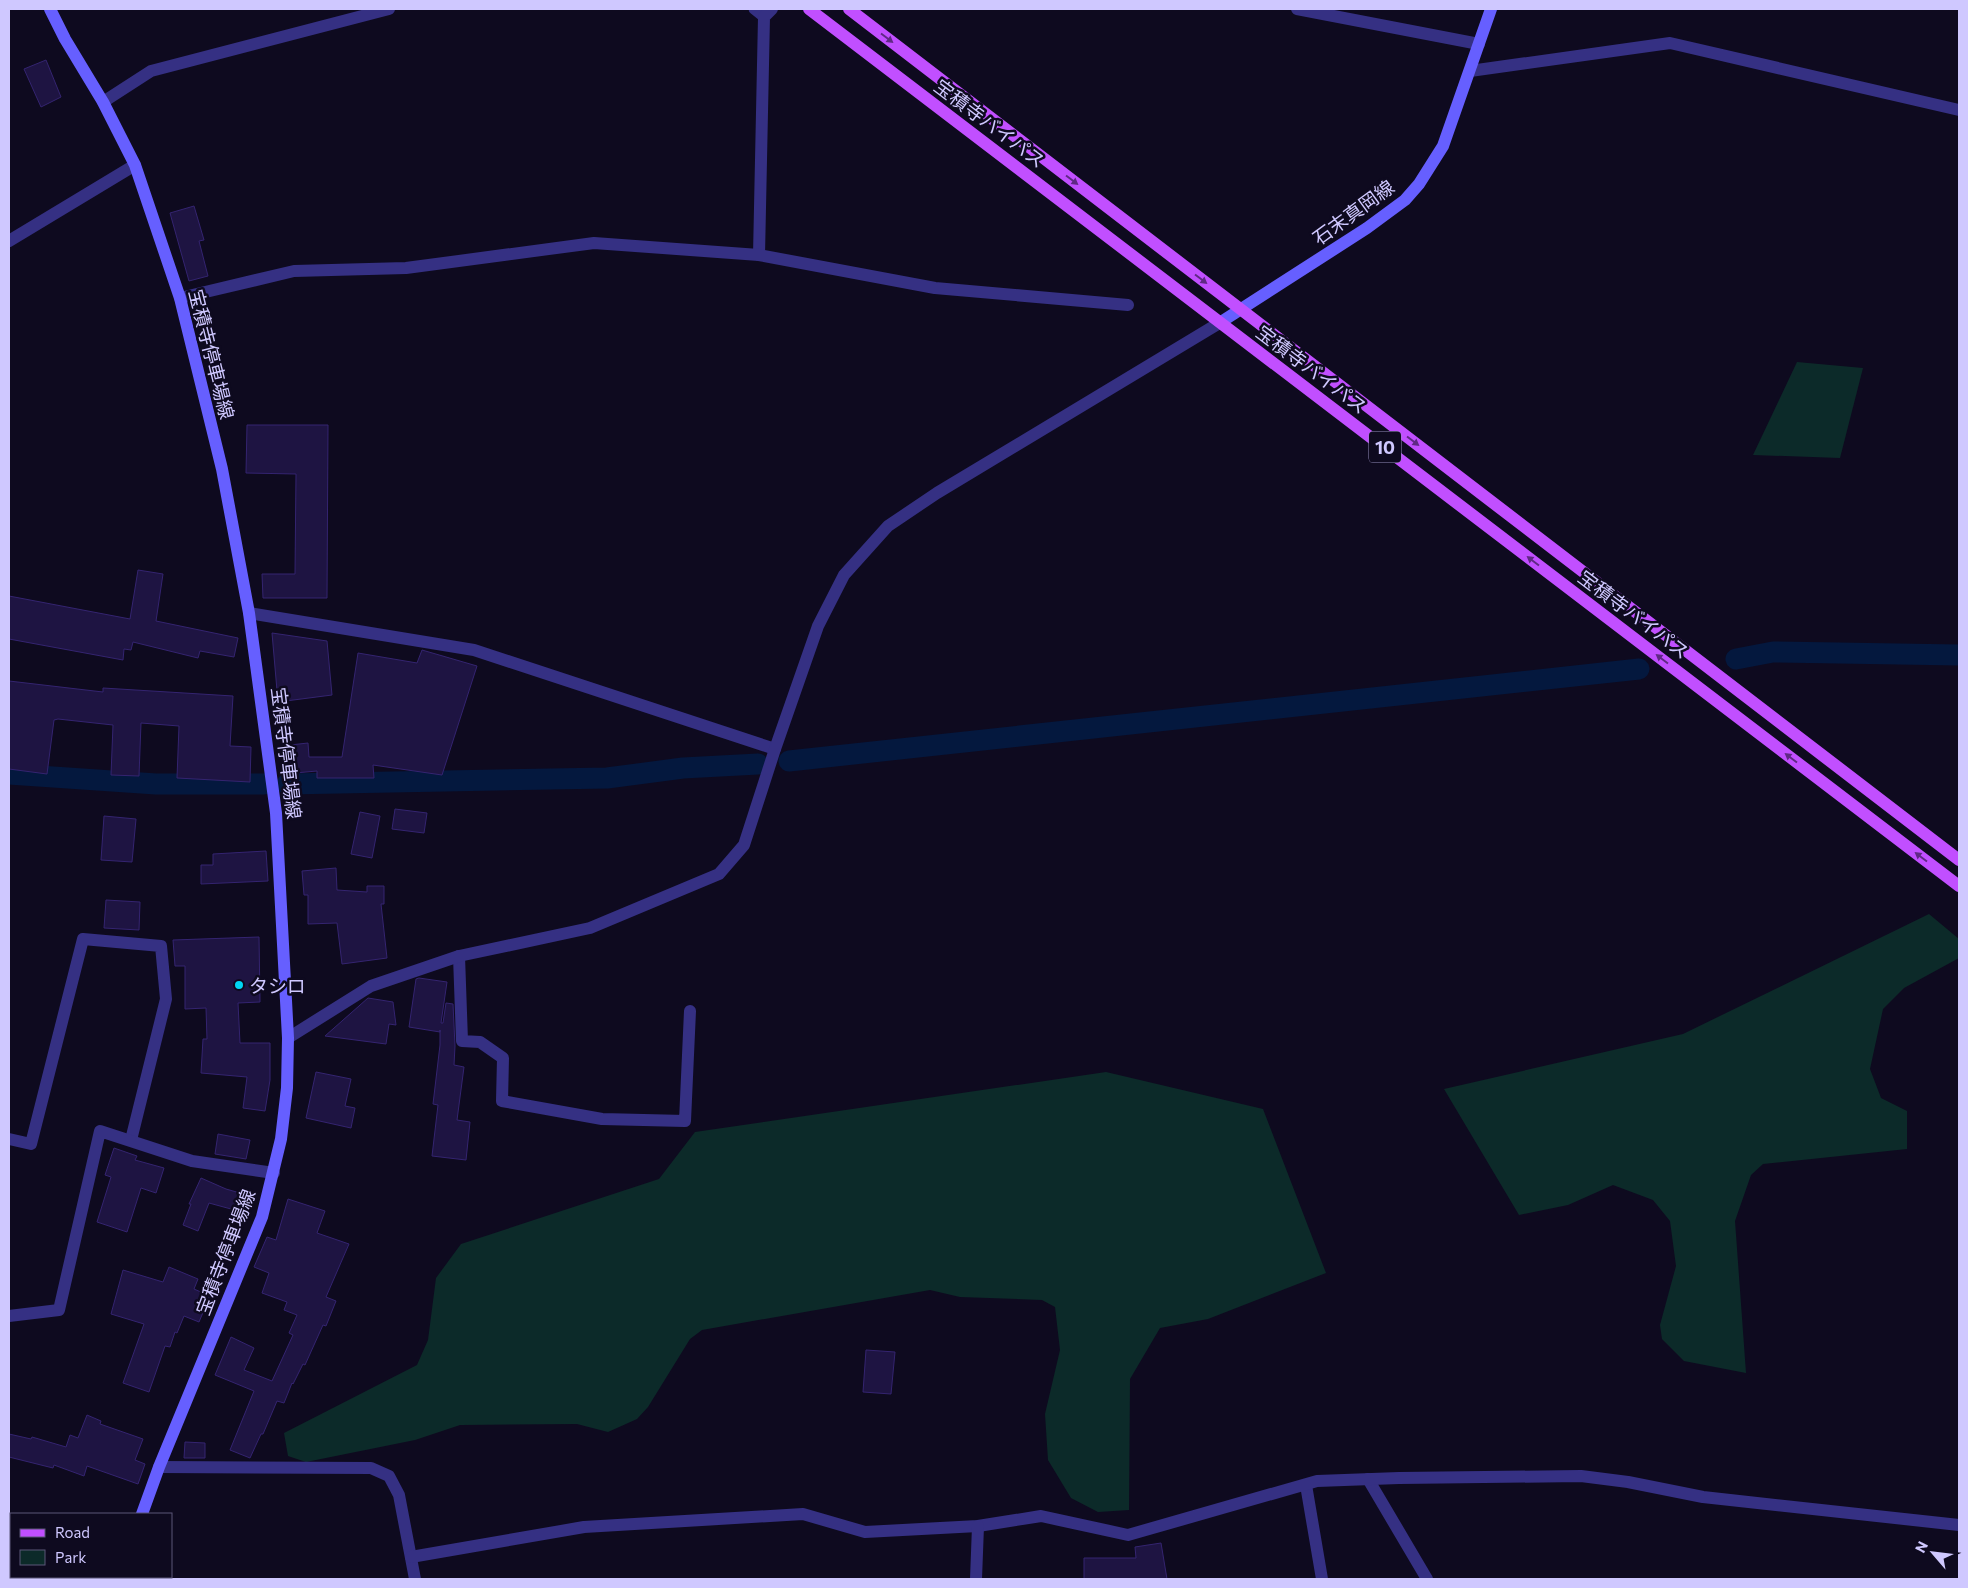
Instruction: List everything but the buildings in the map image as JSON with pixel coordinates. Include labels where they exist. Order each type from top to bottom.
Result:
[{"type":"main road","name":"宝積寺停車場線","points":[[50,9],[65,39],[103,102],[135,165],[180,298],[222,469],[250,613],[276,813],[288,1038],[287,1088],[281,1139],[262,1217],[159,1467],[142,1513]]},
{"type":"main road","name":"宝積寺バイパス","points":[[809,9],[1959,886]]},
{"type":"main road","name":"宝積寺バイパス","points":[[848,9],[1959,860]]},
{"type":"main road","name":"石末真岡線","points":[[1221,322],[1367,228],[1405,200],[1419,184],[1443,146],[1491,9]]},
{"type":"street","points":[[103,102],[151,71],[389,9]]},
{"type":"street","points":[[1297,9],[1480,44]]},
{"type":"street","points":[[759,255],[763,11]]},
{"type":"street","points":[[1470,71],[1670,43],[1959,110]]},
{"type":"street","points":[[9,241],[135,165]]},
{"type":"street","points":[[180,298],[294,271],[406,268],[594,244],[759,255],[935,288],[1128,305]]},
{"type":"street","points":[[288,1038],[370,986],[459,956],[590,928],[719,874],[744,845],[818,626],[844,576],[888,526],[937,493],[1221,322]]},
{"type":"street","points":[[250,613],[474,650],[775,749]]},
{"type":"street","points":[[9,1139],[31,1144],[83,939],[161,946],[166,999],[132,1140]]},
{"type":"street","points":[[459,956],[462,1041],[480,1042],[503,1058],[502,1102],[602,1119],[685,1121],[690,1011]]},
{"type":"street","points":[[9,1316],[59,1310],[100,1131],[192,1161],[274,1174]]},
{"type":"street","points":[[159,1467],[371,1468],[389,1476],[399,1494],[415,1579]]},
{"type":"street","points":[[411,1557],[584,1527],[803,1514],[866,1532],[978,1526],[1041,1516],[1128,1535],[1317,1482],[1368,1479],[1581,1476],[1628,1482],[1703,1497],[1959,1525]]},
{"type":"street","points":[[1368,1479],[1427,1579]]},
{"type":"street","points":[[1306,1485],[1322,1579]]},
{"type":"street","points":[[976,1579],[978,1526]]},
{"type":"green space","points":[[1797,362],[1863,368],[1840,458],[1753,455]]},
{"type":"green space","points":[[1929,914],[1959,939],[1959,958],[1904,988],[1883,1009],[1870,1069],[1881,1098],[1907,1111],[1907,1149],[1763,1164],[1751,1175],[1735,1221],[1746,1373],[1684,1361],[1662,1339],[1660,1325],[1676,1266],[1670,1221],[1653,1200],[1613,1185],[1568,1205],[1519,1215],[1444,1089],[1683,1034]]},
{"type":"green space","points":[[1106,1072],[1263,1109],[1326,1273],[1208,1319],[1160,1328],[1130,1379],[1129,1510],[1098,1512],[1071,1498],[1048,1460],[1045,1414],[1060,1350],[1055,1307],[1042,1300],[960,1297],[930,1290],[702,1330],[690,1339],[648,1407],[637,1419],[608,1432],[577,1424],[460,1425],[415,1440],[306,1462],[288,1456],[284,1433],[417,1365],[428,1340],[436,1278],[461,1244],[659,1179],[695,1132]]},
{"type":"waterway","points":[[1736,659],[1773,652],[1959,655]]},
{"type":"waterway","points":[[789,761],[1639,669]]},
{"type":"waterway","points":[[287,784],[607,778],[683,768],[758,764]]},
{"type":"waterway","points":[[9,774],[156,784],[264,784]]},
{"type":"place","name":"タシロ","points":[[239,985]]}]
